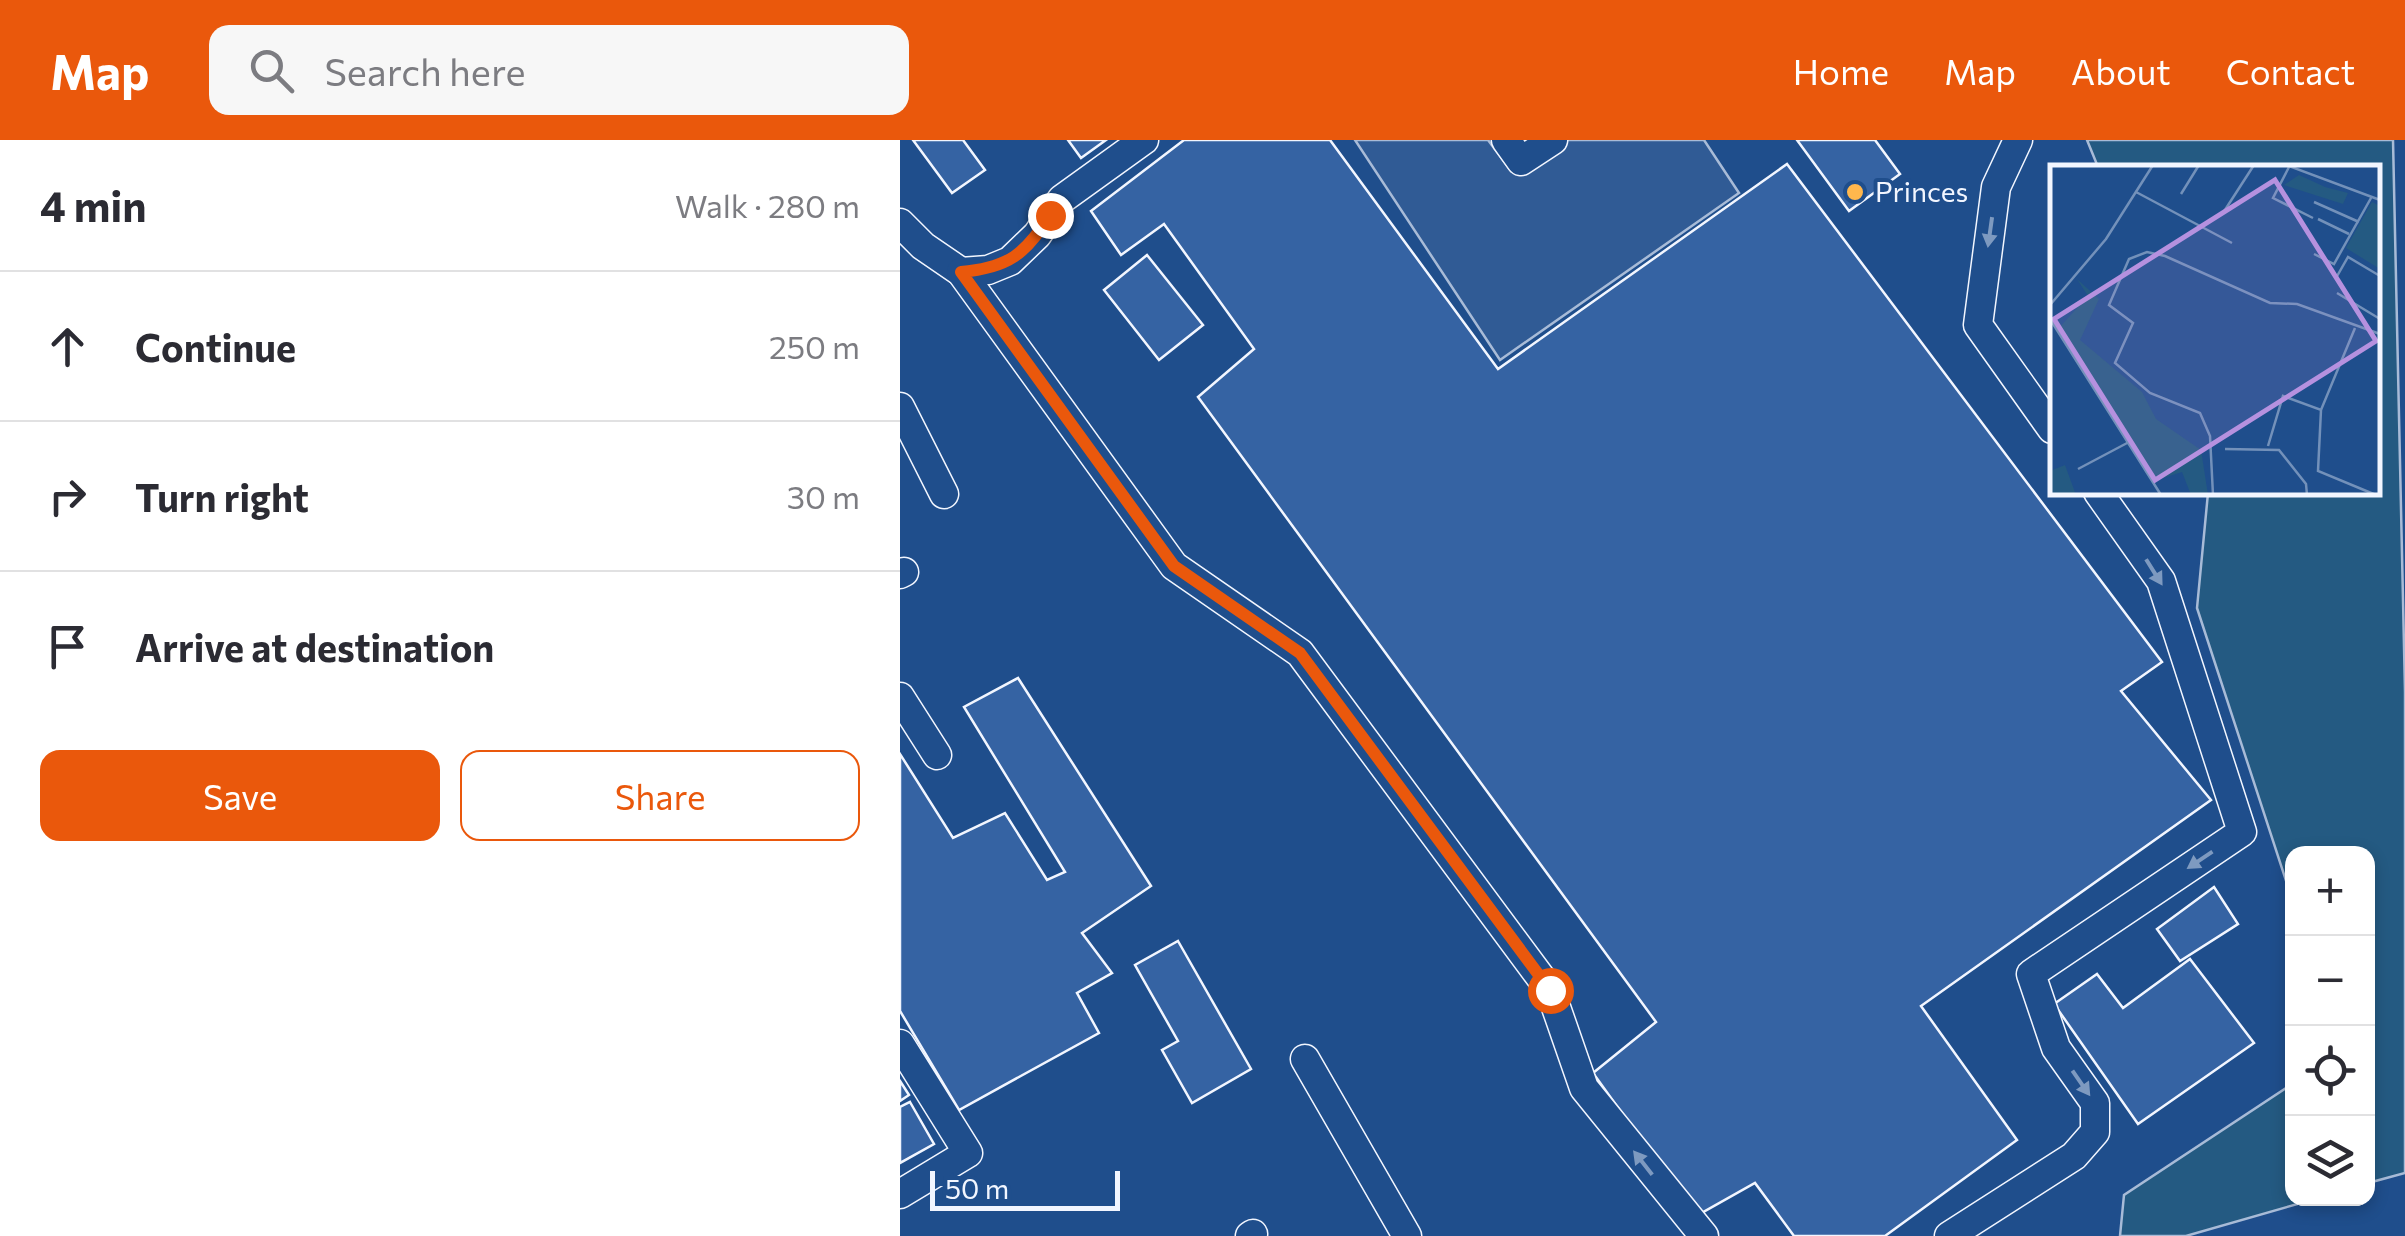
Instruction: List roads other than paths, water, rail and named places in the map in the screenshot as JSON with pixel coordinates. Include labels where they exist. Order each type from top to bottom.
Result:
[{"type":"street","points":[[961,272],[988,270],[1010,261],[1037,236],[1062,199],[1144,140]]},
{"type":"street","points":[[1506,140],[1522,161],[1553,140]]},
{"type":"street","points":[[2018,140],[1996,186],[1978,325],[2050,426]]},
{"type":"street","points":[[900,224],[923,246],[961,272],[1174,566],[1300,653],[1550,990],[1584,1088],[1704,1236]]},
{"type":"street","points":[[900,406],[944,494]]},
{"type":"street","points":[[1949,1236],[2074,1156],[2095,1132],[2095,1103],[2056,1048],[2031,974],[2242,832],[2161,581],[2100,495]]},
{"type":"street","points":[[900,697],[937,755]]},
{"type":"street","points":[[900,1044],[968,1153],[900,1194]]},
{"type":"street","points":[[1305,1060],[1407,1236]]},
{"type":"place","name":"Princes","points":[[1855,192]]}]
